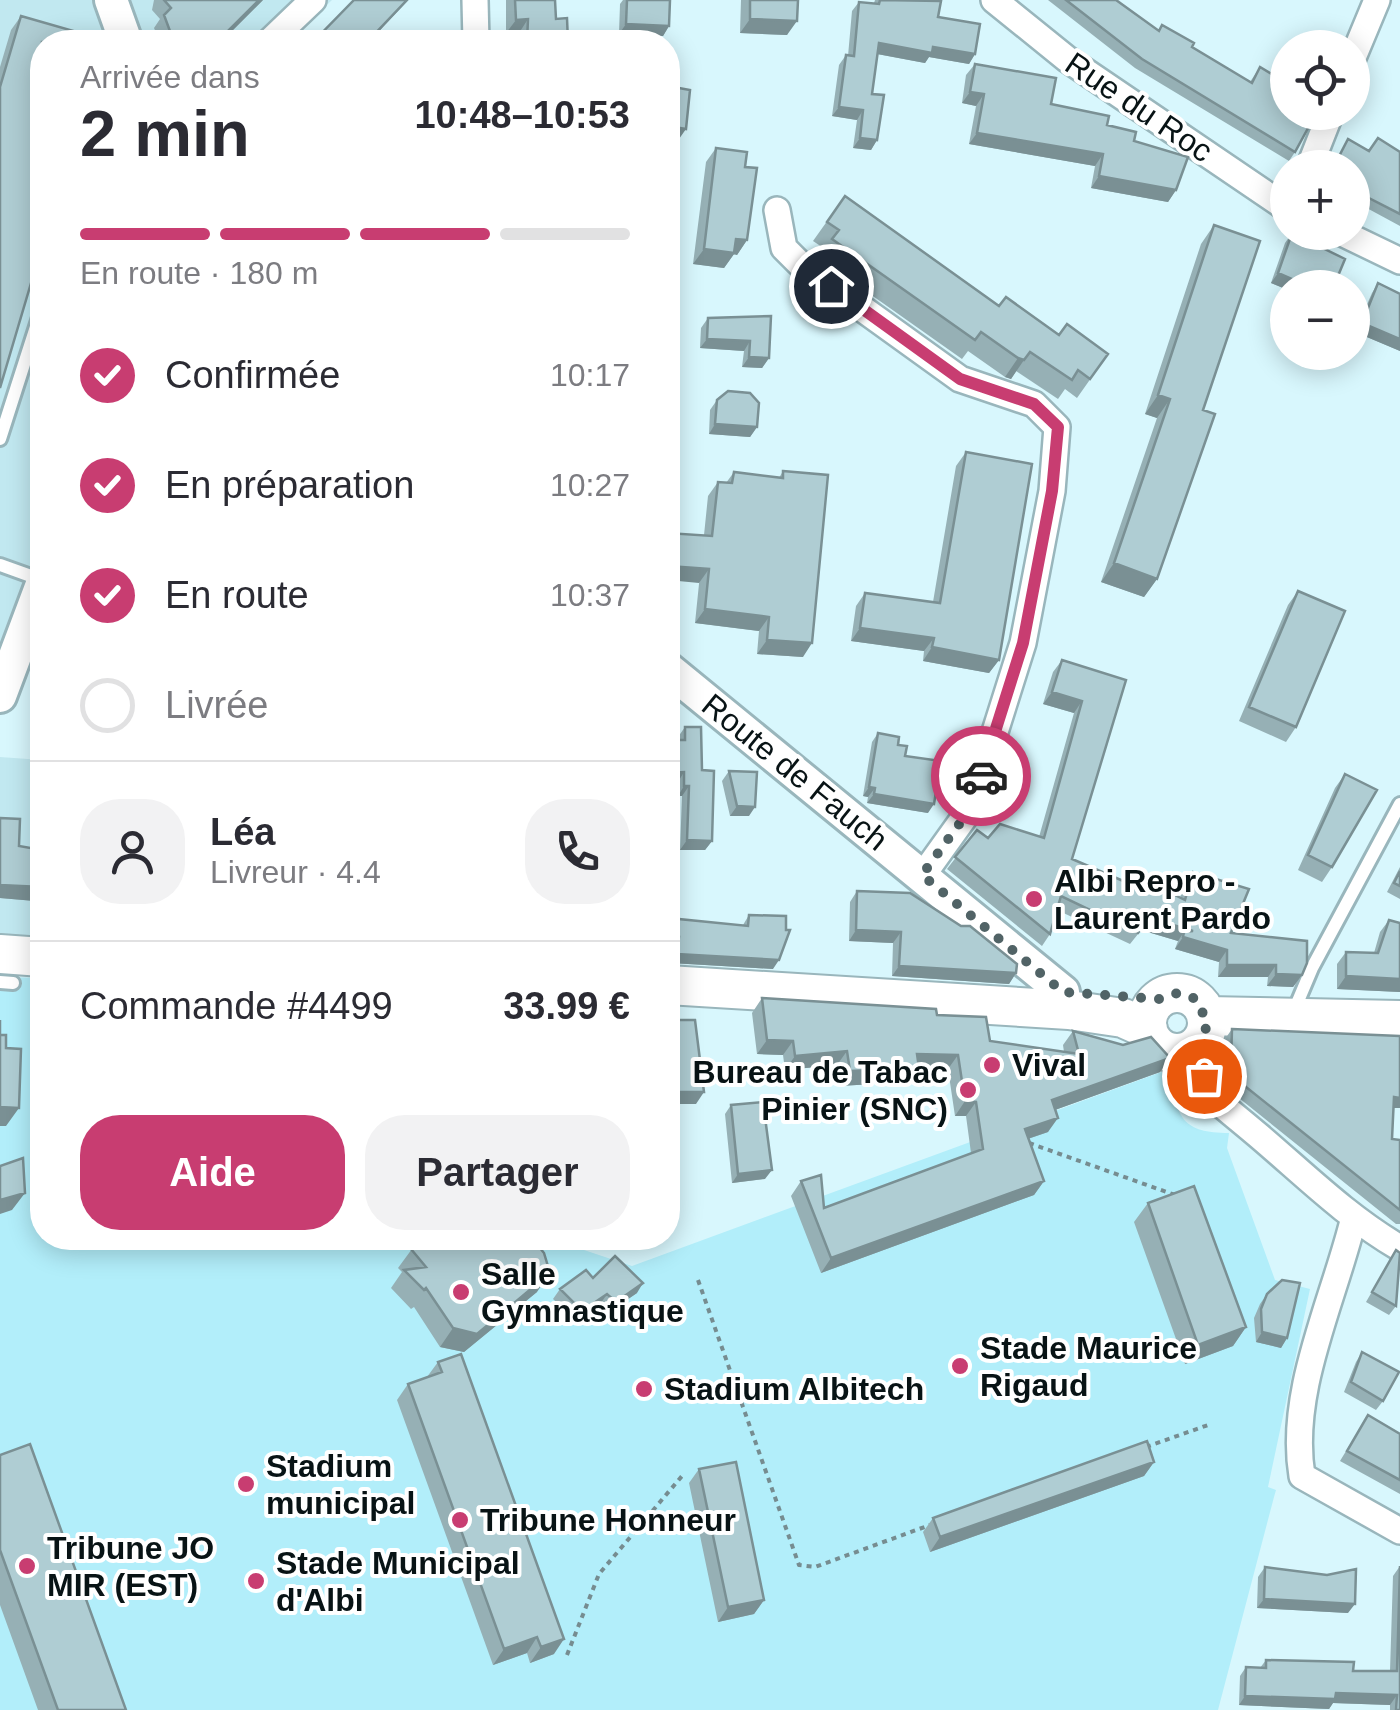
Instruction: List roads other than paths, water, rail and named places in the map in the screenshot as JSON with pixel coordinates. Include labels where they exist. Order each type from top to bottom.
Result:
[{"type":"main road","points":[[4,973],[30,962]]},
{"type":"main road","points":[[680,986],[1008,1007],[1123,1018],[1174,1028],[1292,1015],[1400,1020]]},
{"type":"main road","points":[[1008,1007],[1063,992],[1174,1028]]},
{"type":"street","points":[[111,0],[122,30]]},
{"type":"street","points":[[282,30],[313,0]]},
{"type":"street","points":[[475,0],[476,30]]},
{"type":"street","name":"Rue du Roc","points":[[994,0],[1067,59],[1270,196]]},
{"type":"street","points":[[1364,30],[1376,0]]},
{"type":"street","points":[[777,210],[784,248],[799,263],[960,379],[1034,404],[1058,427],[1052,491],[1023,643],[971,808],[922,875]]},
{"type":"street","points":[[1370,246],[1400,261]]},
{"type":"street","points":[[0,696],[30,615]]},
{"type":"street","name":"Route de Fauch","points":[[680,679],[1063,992]]},
{"type":"street","points":[[1174,1028],[1218,1104],[1353,1221],[1400,1248]]},
{"type":"street","points":[[1174,1028],[1218,1104]]},
{"type":"street","points":[[1353,1221],[1332,1283],[1296,1440],[1302,1476],[1400,1531]]},
{"type":"lane","points":[[0,439],[30,345]]},
{"type":"lane","points":[[0,565],[30,577]]},
{"type":"lane","points":[[1292,1015],[1312,968],[1400,804]]},
{"type":"place","name":"Albi Repro - Laurent Pardo","points":[[1034,899]]},
{"type":"place","name":"Vival","points":[[992,1065]]},
{"type":"place","name":"Bureau de Tabac Pinier (SNC)","points":[[968,1090]]},
{"type":"place","name":"Salle Gymnastique","points":[[461,1292]]},
{"type":"place","name":"Stade Maurice Rigaud","points":[[960,1366]]},
{"type":"place","name":"Stadium Albitech","points":[[644,1389]]},
{"type":"place","name":"Stadium municipal","points":[[246,1484]]},
{"type":"place","name":"Tribune Honneur","points":[[460,1520]]},
{"type":"place","name":"Tribune JO MIR (EST)","points":[[27,1566]]},
{"type":"place","name":"Stade Municipal d'Albi","points":[[256,1581]]}]
